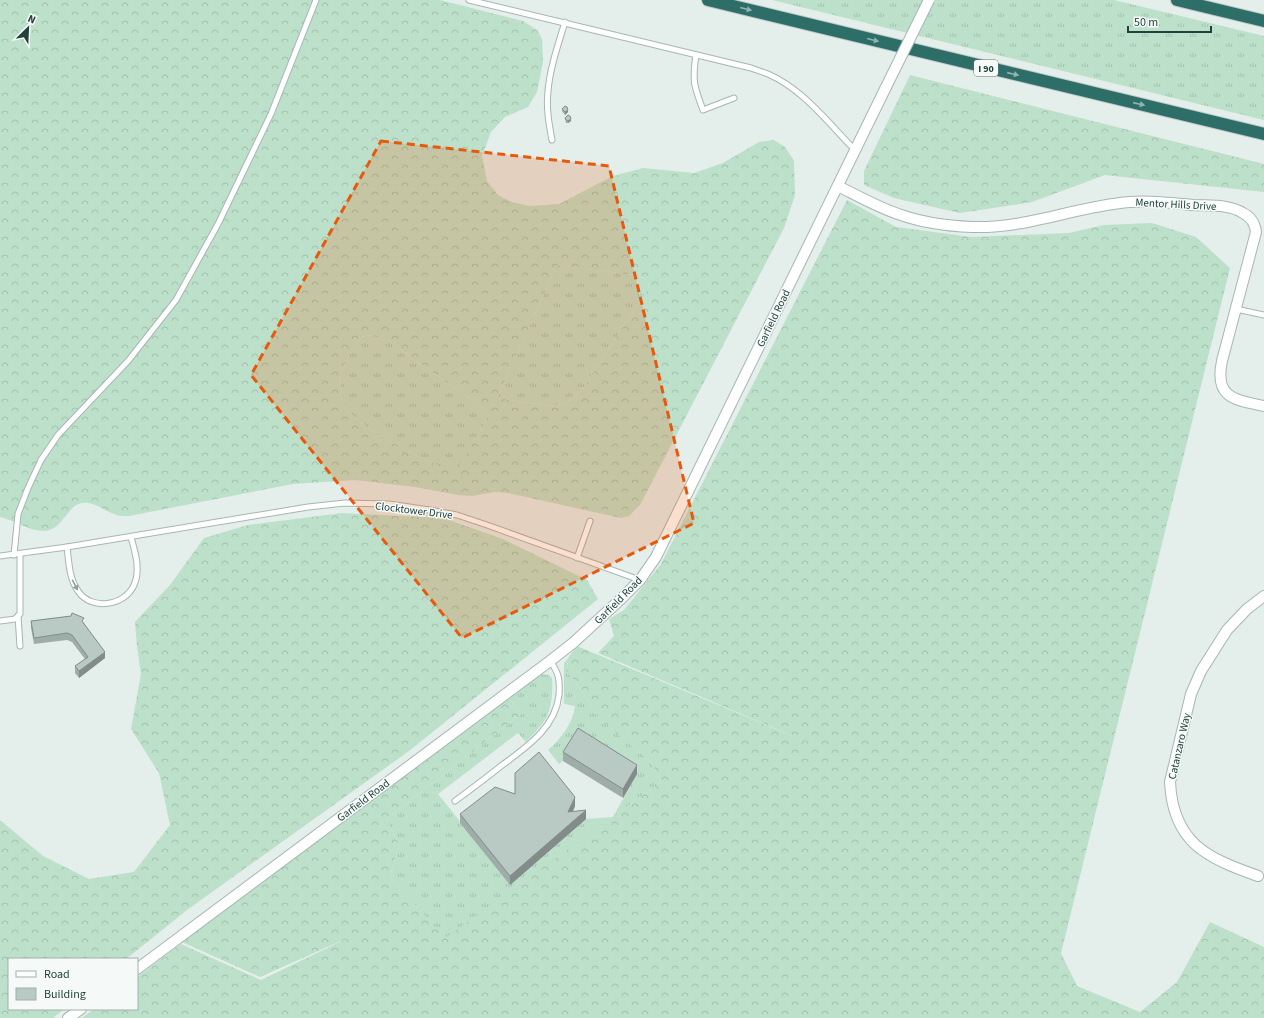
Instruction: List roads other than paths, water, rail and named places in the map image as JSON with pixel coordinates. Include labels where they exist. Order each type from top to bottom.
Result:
[{"type":"highway","name":"I 90","points":[[708,0],[1264,134]]},
{"type":"highway","points":[[1177,0],[1264,21]]},
{"type":"street","name":"Garfield Road","points":[[138,968],[550,661],[617,603],[640,580],[656,557],[929,0]]},
{"type":"street","name":"Mentor Hills Drive","points":[[838,186],[885,209],[901,215],[954,226],[991,227],[1021,224],[1092,208],[1130,202],[1152,202],[1233,208],[1244,213],[1253,221],[1256,232],[1220,370],[1221,383],[1228,395],[1234,399],[1264,406]]},
{"type":"street","name":"Catanzaro Way","points":[[1258,876],[1214,859],[1196,846],[1183,829],[1178,819],[1171,794],[1170,782],[1191,694],[1201,671],[1227,630],[1246,609],[1264,596]]},
{"type":"street","points":[[68,1018],[79,1010]]},
{"type":"lane","points":[[20,646],[17,554],[18,514],[28,488],[41,460],[58,435],[128,361],[176,300],[218,224],[271,114],[316,0]]},
{"type":"lane","points":[[469,0],[565,22],[768,74],[784,83],[804,98],[855,150]]},
{"type":"lane","points":[[552,140],[548,112],[548,91],[552,69],[565,22]]},
{"type":"lane","points":[[696,55],[693,74],[694,88],[703,110],[734,98]]},
{"type":"lane","points":[[1236,309],[1264,315]]},
{"type":"lane","name":"Clocktower Drive","points":[[0,556],[131,537],[308,507],[345,503],[389,504],[457,515],[640,580]]},
{"type":"lane","points":[[577,558],[590,521]]},
{"type":"lane","points":[[67,547],[71,578],[78,593],[89,600],[100,604],[113,603],[121,600],[129,593],[134,585],[137,568],[131,537]]},
{"type":"lane","points":[[0,621],[15,619],[18,616]]},
{"type":"lane","points":[[455,801],[534,741],[548,725],[557,706],[559,693],[558,674],[550,661]]}]
